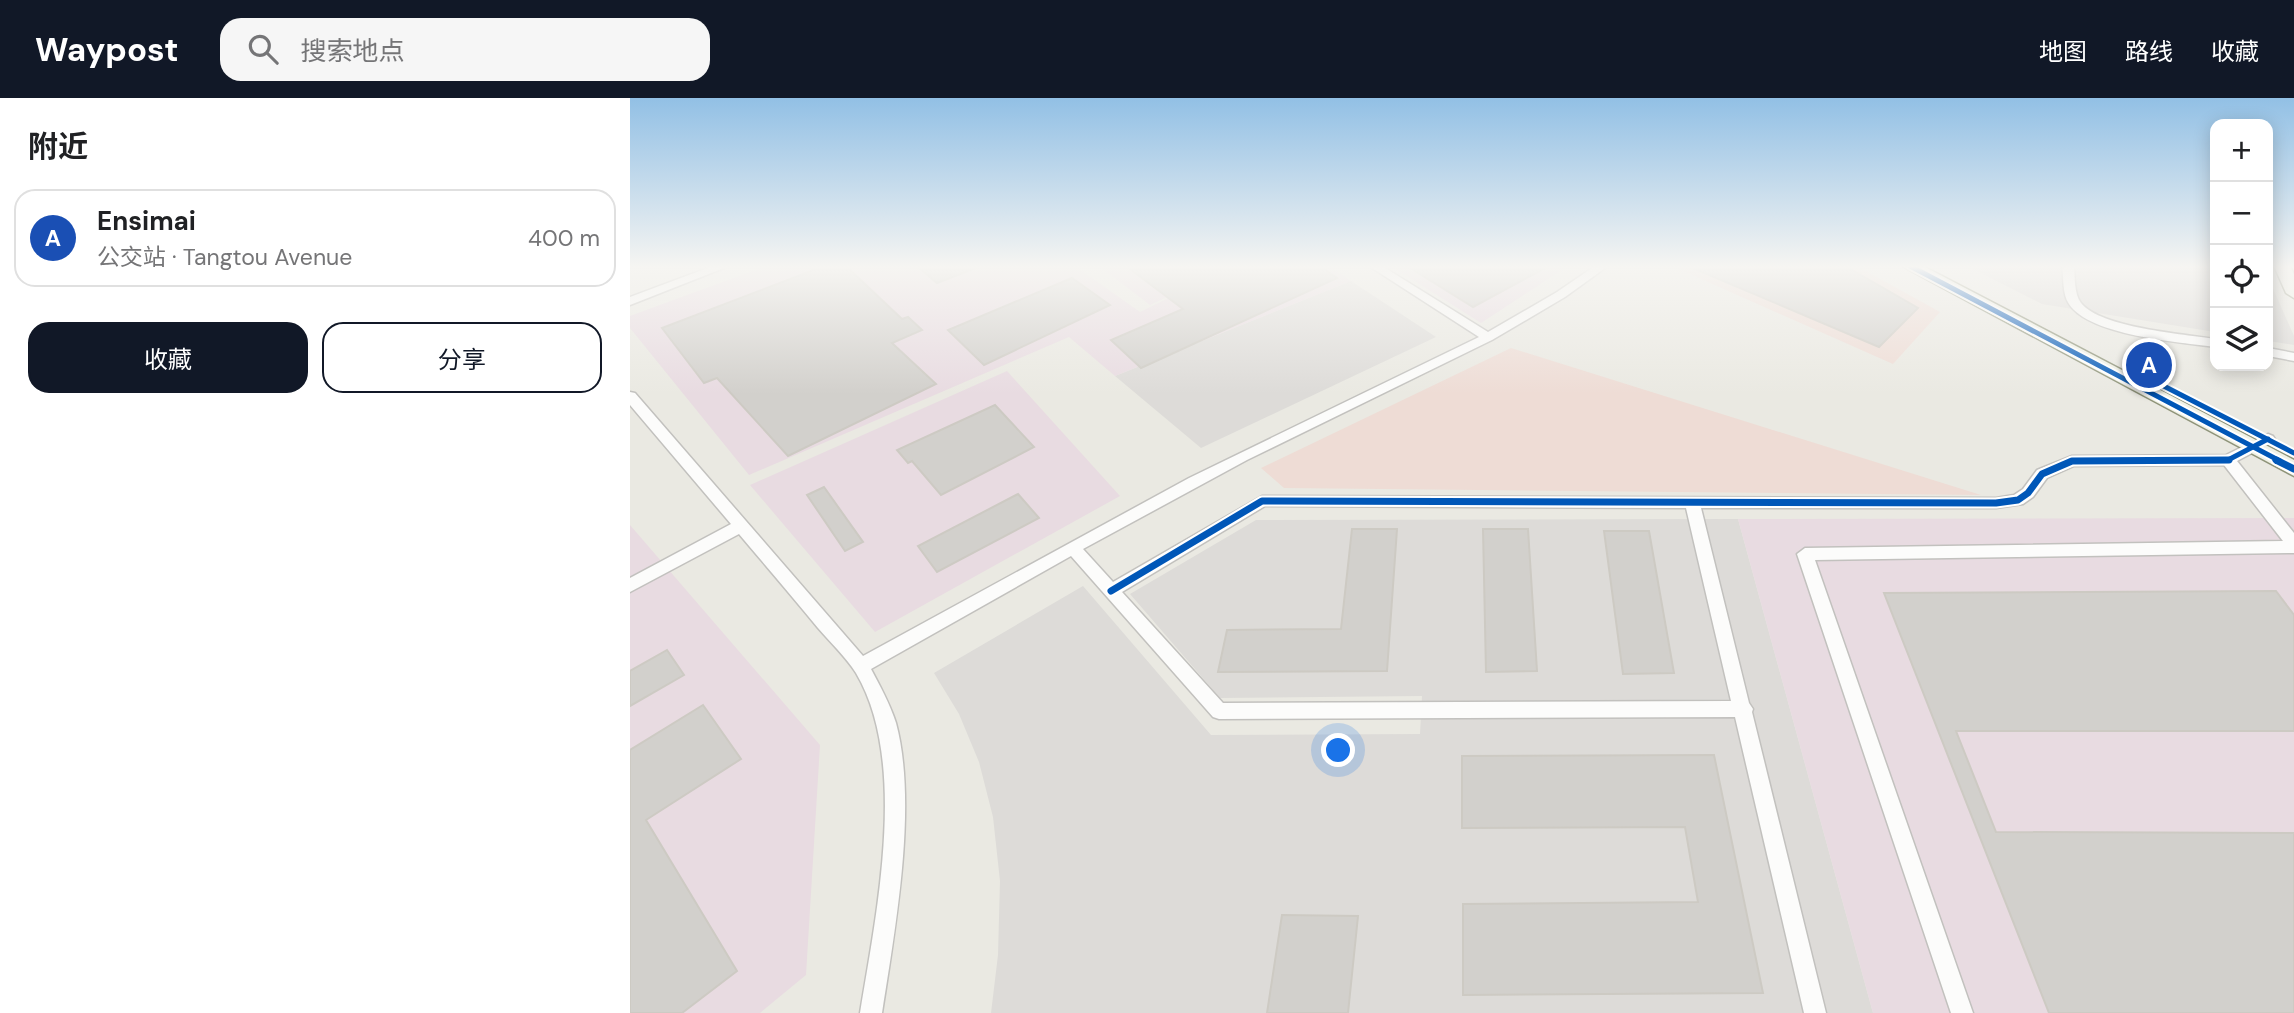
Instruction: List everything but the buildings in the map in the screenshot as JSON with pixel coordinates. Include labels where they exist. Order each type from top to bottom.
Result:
[{"type":"main road","points":[[1995,309],[2261,443],[2294,453]]},
{"type":"main road","points":[[2013,309],[2261,443],[2294,469]]},
{"type":"street","points":[[1443,309],[1488,337]]},
{"type":"street","points":[[861,666],[1242,457],[1488,337],[1534,309]]},
{"type":"street","points":[[2082,309],[2088,315],[2108,323],[2210,341]]},
{"type":"street","points":[[2273,353],[2294,357]]},
{"type":"street","points":[[630,396],[861,666],[877,696],[888,728],[894,799],[885,916],[872,1013]]},
{"type":"street","points":[[1111,591],[1262,501],[1996,503],[2018,500],[2028,493],[2042,474],[2072,461],[2228,460],[2261,443]]},
{"type":"street","points":[[2228,460],[2294,545]]},
{"type":"street","points":[[1692,502],[1744,709],[1815,1013]]},
{"type":"street","points":[[630,586],[741,526]]},
{"type":"street","points":[[1962,1013],[1805,554],[2294,545]]},
{"type":"street","points":[[1074,548],[1219,711],[1744,709]]},
{"type":"shaded area","points":[[650,309],[1135,309],[1140,312],[1147,309],[1282,309],[1115,376],[1069,337],[749,475],[630,328],[630,316]]},
{"type":"shaded area","points":[[1282,309],[1393,309],[1436,337],[1201,448],[1115,376]]},
{"type":"shaded area","points":[[1458,309],[1503,309],[1481,323]]},
{"type":"shaded area","points":[[1768,309],[1934,309],[1940,312],[1893,364]]},
{"type":"shaded area","points":[[2071,309],[2210,309],[2210,331]]},
{"type":"shaded area","points":[[2273,309],[2282,309],[2294,336],[2294,345],[2273,342]]},
{"type":"shaded area","points":[[1511,348],[1981,495],[1284,488],[1261,468]]},
{"type":"shaded area","points":[[1007,371],[1120,496],[875,632],[750,485]]},
{"type":"shaded area","points":[[2294,518],[2294,1013],[1873,1013],[1738,519]]},
{"type":"shaded area","points":[[1738,519],[1873,1013],[991,1013],[998,955],[1000,881],[993,817],[979,762],[959,714],[934,673],[1083,586],[1211,735],[1420,734],[1422,696],[1220,698],[1130,594],[1256,520]]},
{"type":"shaded area","points":[[630,525],[820,745],[806,975],[760,1013],[630,1013]]},
{"type":"cycle path","points":[[1991,309],[2294,469]]},
{"type":"cycle path","points":[[2154,381],[2294,453]]},
{"type":"cycle path","points":[[1111,591],[1262,501],[1996,503],[2018,500],[2028,493],[2042,474],[2072,461],[2228,460],[2268,439]]},
{"type":"place","name":"Ensimai","points":[[2149,365]]}]
